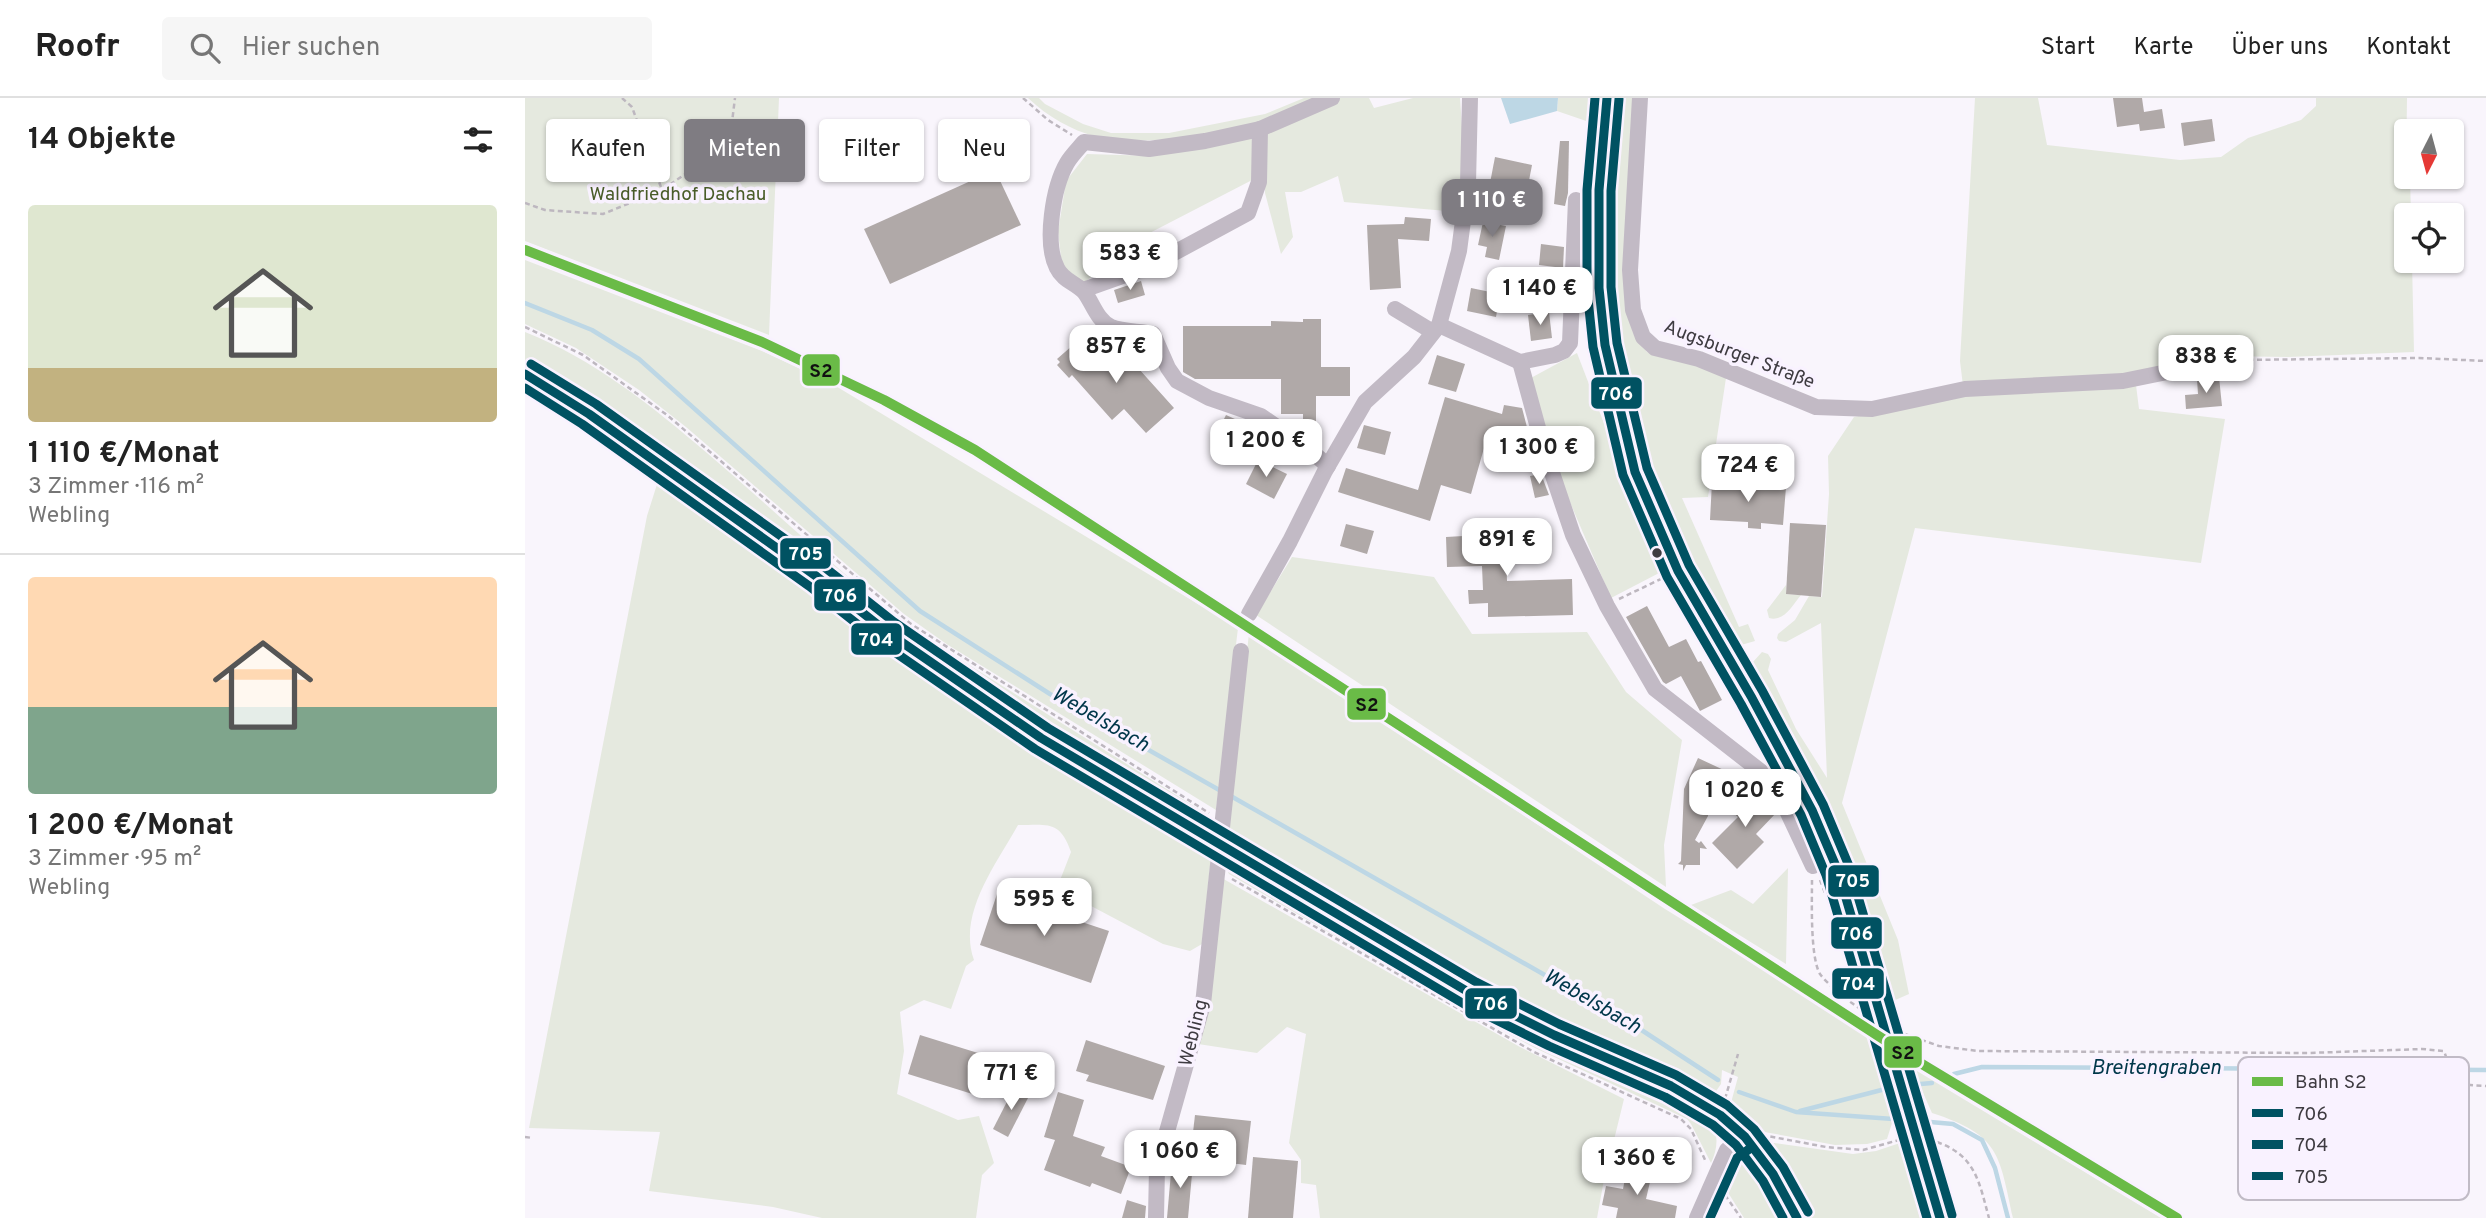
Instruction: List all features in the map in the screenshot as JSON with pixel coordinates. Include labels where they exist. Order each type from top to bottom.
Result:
[{"type":"main road","points":[[1607,98],[1599,190],[1599,288],[1605,345],[1635,472],[1678,571],[1789,766],[1839,871],[1871,1004],[1926,1148],[1940,1218]]},
{"type":"street","points":[[1328,466],[1261,416],[1192,391],[1177,381],[1168,368],[1153,334],[1111,327],[1101,320],[1083,290],[1066,280],[1057,269],[1051,250],[1051,221],[1060,178],[1067,162],[1084,142],[1149,149],[1205,141],[1261,129],[1332,98]]},
{"type":"street","points":[[1249,614],[1328,466],[1366,402],[1414,357],[1436,328],[1459,251],[1468,183],[1470,98]]},
{"type":"street","name":"Augsburger Straße","points":[[1640,98],[1630,270],[1633,310],[1643,337],[1655,348],[1699,359],[1816,407],[1872,409],[1965,389],[2123,381],[2226,360]]},
{"type":"street","points":[[1083,290],[1148,267],[1248,213],[1259,182],[1261,129]]},
{"type":"street","points":[[1395,309],[1520,362],[1564,351],[1570,344],[1576,200]]},
{"type":"street","points":[[1520,362],[1558,494],[1573,535],[1607,606],[1655,689],[1773,781],[1813,866]]},
{"type":"street","points":[[525,374],[589,414],[816,576],[887,632],[1019,723],[1470,993],[1554,1035],[1671,1086],[1720,1115],[1745,1137],[1773,1174],[1797,1218]]},
{"type":"street","name":"Webling","points":[[1156,1218],[1157,1167],[1203,1004],[1241,651]]},
{"type":"street","points":[[1697,1218],[1727,1150],[1745,1137]]},
{"type":"path","points":[[622,98],[632,107],[662,190]]},
{"type":"path","points":[[525,203],[545,210],[603,214],[662,190],[694,169],[732,122],[735,98]]},
{"type":"path","points":[[1023,98],[1048,120],[1084,142]]},
{"type":"path","points":[[525,327],[583,355],[667,415],[911,624],[1223,822]]},
{"type":"path","points":[[2226,360],[2420,358],[2486,361]]},
{"type":"path","points":[[1607,606],[1678,571]]},
{"type":"path","points":[[1813,866],[1814,946],[1820,973],[1854,1005],[1871,1004]]},
{"type":"path","points":[[1217,870],[1534,1052],[1681,1119],[1691,1129],[1713,1177],[1741,1218]]},
{"type":"path","points":[[1901,1031],[1913,1038],[1939,1046],[1978,1051],[2308,1053],[2422,1049],[2444,1051],[2446,1057]]},
{"type":"path","points":[[1720,1115],[1738,1054]]},
{"type":"path","points":[[1745,1137],[1766,1135],[1826,1147],[1863,1150],[1907,1138]]},
{"type":"path","points":[[525,1137],[533,1138]]},
{"type":"path","points":[[1926,1148],[1939,1143],[1962,1153],[1976,1173],[1989,1218]]},
{"type":"green space","name":"Waldfriedhof Dachau","points":[[525,98],[779,98],[778,119],[684,119],[684,182],[775,182],[769,335],[525,241]]},
{"type":"green space","points":[[1028,98],[1039,98],[1045,104],[1083,124],[1111,133],[1169,133],[1265,114],[1304,98],[1320,98],[1246,127],[1192,136],[1129,141],[1111,140],[1078,131],[1052,117]]},
{"type":"green space","points":[[1340,98],[1369,98],[1374,108],[1413,98],[1460,98],[1463,142],[1458,212],[1344,202],[1338,176],[1301,192],[1285,192],[1293,237],[1281,254],[1265,193],[1264,133]]},
{"type":"green space","points":[[1558,98],[1594,98],[1592,123],[1557,111]]},
{"type":"green space","points":[[1620,98],[1636,98],[1624,279],[1633,333],[1647,352],[1694,364],[1726,378],[1708,497],[1682,498],[1739,627],[1748,624],[1755,641],[1741,645],[1728,641],[1645,476],[1623,394],[1610,316]]},
{"type":"green space","points":[[1975,98],[2038,98],[2047,145],[2180,160],[2221,157],[2248,138],[2301,120],[2316,106],[2316,98],[2407,98],[2407,119],[2394,119],[2394,189],[2410,189],[2411,203],[2394,203],[2394,273],[2412,273],[2414,352],[2288,357],[2219,356],[2113,377],[1963,386],[1960,361]]},
{"type":"green space","points":[[1253,138],[1256,178],[1109,254],[1094,275],[1081,285],[1062,265],[1058,232],[1066,181],[1087,154],[1154,156]]},
{"type":"green space","points":[[525,260],[762,351],[829,382],[1238,628],[1216,810],[948,645],[904,614],[639,390],[576,348],[525,324]]},
{"type":"green space","points":[[525,332],[598,369],[643,401],[707,453],[867,593],[923,636],[1211,819],[1207,822],[1196,822],[1129,783],[935,658],[683,470],[579,399],[525,366]]},
{"type":"green space","points":[[1577,353],[1661,572],[1611,598],[1560,479],[1529,379]]},
{"type":"green space","points":[[2136,385],[2139,409],[2225,419],[2201,563],[1915,528],[1842,803],[1898,940],[1909,994],[1893,1001],[1838,848],[1769,700],[1773,697],[1752,663],[1762,652],[1768,654],[1771,659],[1768,670],[1796,729],[1827,778],[1821,623],[1786,642],[1777,638],[1778,634],[1795,620],[1809,596],[1822,597],[1829,494],[1828,456],[1854,417],[1968,393]]},
{"type":"green space","points":[[659,478],[929,679],[1211,857],[1202,944],[1190,951],[1163,944],[1057,888],[1071,852],[1067,842],[1057,829],[1052,827],[1018,825],[990,872],[975,907],[970,943],[974,960],[966,966],[951,1009],[924,1000],[900,1012],[904,1051],[897,1094],[958,1120],[979,1116],[994,1163],[982,1175],[976,1218],[822,1218],[773,1207],[649,1191],[660,1132],[529,1128],[647,516]]},
{"type":"green space","points":[[1292,557],[1434,577],[1472,634],[1587,632],[1626,692],[1682,740],[1664,845],[1666,887],[1256,615]]},
{"type":"green space","points":[[1786,585],[1786,594],[1801,595],[1779,618],[1769,618],[1767,610]]},
{"type":"green space","points":[[1249,633],[1665,909],[1868,1034],[1892,1123],[1887,1139],[1867,1144],[1835,1145],[1759,1131],[1742,1122],[1732,1112],[1732,1099],[1738,1077],[1722,1070],[1721,1084],[1712,1097],[1581,1039],[1434,964],[1229,841]]},
{"type":"green space","points":[[1788,868],[1786,964],[1691,905],[1731,890],[1753,904]]},
{"type":"green space","points":[[1244,871],[1510,1025],[1695,1108],[1711,1123],[1716,1134],[1711,1163],[1687,1119],[1535,1048],[1445,1000],[1228,872]]},
{"type":"green space","points":[[1220,877],[1520,1047],[1624,1099],[1597,1218],[1320,1218],[1316,1185],[1301,1183],[1301,1160],[1289,1143],[1306,1034],[1287,1027],[1257,1053],[1198,1044]]},
{"type":"green space","points":[[1912,1068],[2161,1218],[2013,1218],[2004,1178],[1993,1150],[1971,1130],[1932,1113]]},
{"type":"green space","points":[[1774,1143],[1853,1154],[1876,1151],[1900,1143],[1920,1218],[1804,1218],[1772,1159],[1769,1146]]},
{"type":"green space","points":[[1742,1161],[1763,1178],[1787,1218],[1744,1218],[1722,1183],[1730,1167]]},
{"type":"water","points":[[1501,98],[1558,98],[1557,111],[1510,124]]},
{"type":"building","points":[[2113,98],[2142,98],[2144,112],[2162,109],[2165,128],[2140,131],[2139,124],[2117,127]]},
{"type":"building","points":[[2212,119],[2215,141],[2184,146],[2181,123]]},
{"type":"building","points":[[1560,141],[1569,141],[1568,193],[1565,206],[1554,204]]},
{"type":"building","points":[[1495,157],[1532,165],[1527,191],[1490,183]]},
{"type":"building","points":[[968,182],[1001,182],[1021,225],[890,284],[864,229]]},
{"type":"building","points":[[1405,217],[1431,219],[1429,241],[1398,239],[1401,288],[1370,290],[1367,225],[1404,224]]},
{"type":"building","points":[[1483,222],[1506,226],[1499,260],[1485,257],[1487,247],[1478,245]]},
{"type":"building","points":[[1541,244],[1564,247],[1563,268],[1539,265]]},
{"type":"building","points":[[1141,281],[1145,295],[1118,303],[1114,290]]},
{"type":"building","points":[[1471,288],[1500,294],[1496,317],[1467,311]]},
{"type":"building","points":[[1549,312],[1552,338],[1531,341],[1528,315]]},
{"type":"building","points":[[1303,319],[1321,319],[1321,367],[1350,367],[1350,396],[1316,396],[1316,426],[1303,426],[1303,414],[1281,414],[1281,379],[1195,379],[1183,372],[1183,326],[1271,326],[1271,321],[1303,322]]},
{"type":"building","points":[[1081,338],[1104,364],[1121,349],[1174,408],[1146,433],[1124,409],[1112,420],[1072,375],[1069,378],[1057,365],[1060,362],[1057,359]]},
{"type":"building","points":[[1437,355],[1465,364],[1456,392],[1428,384]]},
{"type":"building","points":[[2219,377],[2222,406],[2186,409],[2185,395],[2198,394],[2197,379]]},
{"type":"building","points":[[1445,397],[1502,414],[1504,405],[1522,408],[1528,431],[1527,444],[1486,441],[1471,494],[1441,485],[1430,521],[1338,492],[1346,468],[1418,490]]},
{"type":"building","points":[[1226,415],[1264,432],[1252,454],[1216,435]]},
{"type":"building","points":[[1364,425],[1391,432],[1385,455],[1357,448]]},
{"type":"building","points":[[1258,460],[1287,474],[1274,499],[1246,484]]},
{"type":"building","points":[[1541,474],[1549,495],[1535,498],[1530,476]]},
{"type":"building","points":[[1712,482],[1786,487],[1783,525],[1761,523],[1761,529],[1748,528],[1748,522],[1710,520]]},
{"type":"building","points":[[1505,523],[1507,581],[1572,579],[1573,615],[1488,617],[1488,603],[1469,604],[1468,590],[1483,590],[1482,566],[1447,567],[1446,537],[1481,535],[1481,524]]},
{"type":"building","points":[[1790,523],[1826,525],[1821,597],[1786,594]]},
{"type":"building","points":[[1346,524],[1374,531],[1367,554],[1340,546]]},
{"type":"building","points":[[1647,606],[1669,647],[1686,639],[1722,700],[1700,711],[1681,676],[1666,684],[1663,682],[1626,617]]},
{"type":"building","points":[[1698,758],[1728,772],[1714,802],[1709,800],[1708,816],[1695,840],[1699,843],[1701,841],[1707,849],[1700,848],[1700,865],[1686,865],[1683,871],[1683,865],[1678,864],[1681,861],[1684,789]]},
{"type":"building","points":[[1752,789],[1766,803],[1770,800],[1776,813],[1756,834],[1764,842],[1737,869],[1712,843],[1738,817],[1731,811]]},
{"type":"building","points":[[997,894],[1109,931],[1091,983],[980,945]]},
{"type":"building","points":[[920,1035],[994,1058],[982,1097],[908,1074]]},
{"type":"building","points":[[1086,1040],[1165,1066],[1153,1100],[1086,1081],[1089,1075],[1076,1071]]},
{"type":"building","points":[[1014,1088],[1029,1096],[1008,1137],[993,1129]]},
{"type":"building","points":[[1058,1092],[1084,1100],[1073,1136],[1105,1147],[1101,1156],[1131,1167],[1121,1194],[1092,1183],[1090,1187],[1044,1170],[1055,1140],[1044,1137]]},
{"type":"building","points":[[1195,1115],[1251,1121],[1246,1165],[1190,1158]]},
{"type":"building","points":[[1253,1157],[1298,1161],[1293,1218],[1248,1218]]},
{"type":"building","points":[[1172,1161],[1193,1163],[1188,1218],[1167,1218]]},
{"type":"building","points":[[1628,1163],[1653,1169],[1646,1199],[1677,1206],[1675,1218],[1616,1218],[1618,1208],[1602,1205],[1606,1186],[1623,1189]]},
{"type":"building","points":[[1127,1200],[1146,1206],[1145,1218],[1122,1218]]},
{"type":"waterway","name":"Webelsbach","points":[[525,303],[592,330],[639,359],[920,611],[1050,694],[1221,791]]},
{"type":"waterway","name":"Webelsbach","points":[[1229,795],[1643,1031],[1718,1080]]},
{"type":"waterway","name":"Breitengraben","points":[[1954,1074],[1982,1067],[2238,1069]]},
{"type":"waterway","name":"Breitengraben","points":[[2469,1070],[2486,1070]]},
{"type":"waterway","name":"Breitengraben","points":[[1909,1085],[1932,1083]]},
{"type":"waterway","name":"Breitengraben","points":[[1800,1111],[1897,1086]]},
{"type":"waterway","name":"Webelsbach","points":[[1739,1092],[1796,1112],[1907,1120]]},
{"type":"waterway","name":"Webelsbach","points":[[1919,1121],[1953,1124],[1982,1140],[1995,1168],[2008,1218]]},
{"type":"rail line","name":"S2","points":[[525,250],[762,342],[884,400],[975,450],[1917,1061],[2177,1218]]},
{"type":"transit line","name":"704","points":[[1595,98],[1587,190],[1587,289],[1593,347],[1623,475],[1667,577],[1741,704],[1801,815],[1826,875],[1927,1218]]},
{"type":"transit line","name":"706","points":[[1607,98],[1599,190],[1599,288],[1605,345],[1635,472],[1678,571],[1752,698],[1812,810],[1838,871],[1940,1218]]},
{"type":"transit line","name":"705","points":[[1619,99],[1611,191],[1611,287],[1617,343],[1647,468],[1689,565],[1763,692],[1823,804],[1849,866],[1952,1215]]},
{"type":"transit line","name":"705","points":[[531,364],[596,404],[823,566],[894,622],[1048,728],[1476,982],[1559,1024],[1676,1075],[1727,1105],[1754,1129],[1783,1167],[1808,1212]]},
{"type":"transit line","name":"706","points":[[525,374],[589,414],[816,576],[887,632],[1041,738],[1470,993],[1554,1035],[1671,1086],[1720,1115],[1745,1137],[1773,1174],[1797,1218]]},
{"type":"transit line","name":"704","points":[[525,388],[582,424],[809,586],[880,642],[1035,749],[1464,1004],[1549,1046],[1665,1097],[1713,1125],[1736,1145],[1763,1181],[1783,1218]]},
{"type":"transit line","name":"704","points":[[1710,1218],[1737,1158],[1752,1147]]}]
